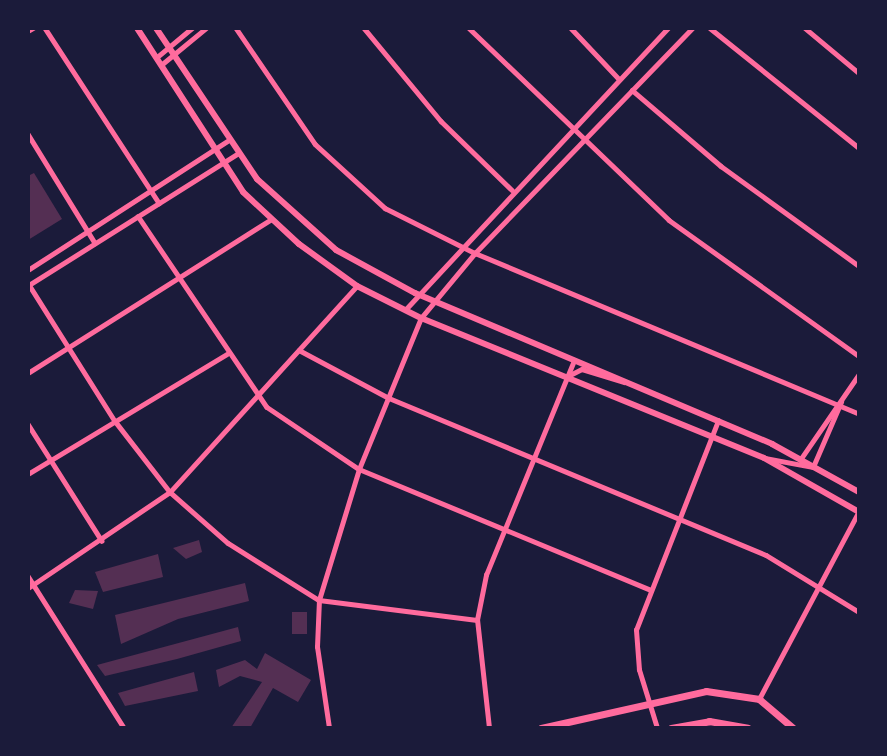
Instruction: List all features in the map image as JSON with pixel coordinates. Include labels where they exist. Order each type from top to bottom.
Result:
[{"type":"main road","points":[[137,28],[222,164],[270,220],[357,285],[421,318],[764,458],[859,511]]},
{"type":"main road","points":[[156,28],[237,154],[284,207],[336,250],[415,293],[718,421],[859,492]]},
{"type":"main road","points":[[541,728],[647,699],[706,691],[760,699],[793,728]]},
{"type":"main road","points":[[671,728],[709,721],[747,728]]},
{"type":"street","points":[[28,31],[33,28]]},
{"type":"street","points":[[45,28],[159,203]]},
{"type":"street","points":[[156,58],[192,28]]},
{"type":"street","points":[[160,65],[206,28]]},
{"type":"street","points":[[236,28],[289,110],[347,180],[385,208],[475,253],[841,402],[859,414]]},
{"type":"street","points":[[364,28],[440,121],[512,190]]},
{"type":"street","points":[[469,28],[570,132],[715,257],[859,356]]},
{"type":"street","points":[[571,28],[618,79]]},
{"type":"street","points":[[405,310],[415,293],[668,28]]},
{"type":"street","points":[[329,728],[317,647],[319,600],[359,469],[421,318],[433,300],[475,253],[692,28]]},
{"type":"street","points":[[710,28],[859,148]]},
{"type":"street","points":[[805,28],[859,73]]},
{"type":"street","points":[[632,90],[721,166],[859,266]]},
{"type":"street","points":[[28,134],[95,243]]},
{"type":"street","points":[[28,270],[229,140]]},
{"type":"street","points":[[237,154],[28,284],[115,421],[170,492],[228,543],[319,600],[477,620]]},
{"type":"street","points":[[138,216],[257,398],[359,469],[649,589]]},
{"type":"street","points":[[28,373],[270,220]]},
{"type":"street","points":[[28,588],[102,541],[170,492],[357,285]]},
{"type":"street","points":[[299,350],[389,398],[678,519],[818,585],[859,612]]},
{"type":"street","points":[[28,474],[227,354]]},
{"type":"street","points":[[489,728],[477,620],[505,528],[574,360]]},
{"type":"street","points":[[567,377],[582,369],[624,382]]},
{"type":"street","points":[[800,460],[859,374]]},
{"type":"street","points":[[764,458],[813,467],[841,402]]},
{"type":"street","points":[[657,728],[635,650],[649,589],[718,421]]},
{"type":"street","points":[[28,424],[102,541]]},
{"type":"street","points":[[760,699],[859,511]]},
{"type":"street","points":[[28,576],[124,728]]},
{"type":"building","points":[[34,173],[62,219],[28,240],[28,176]]},
{"type":"building","points":[[199,540],[202,552],[186,559],[173,548]]},
{"type":"building","points":[[158,554],[163,577],[103,592],[95,572]]},
{"type":"building","points":[[245,583],[249,601],[178,619],[121,644],[115,615]]},
{"type":"building","points":[[75,590],[98,591],[93,609],[69,603]]},
{"type":"building","points":[[292,612],[307,612],[307,634],[292,634]]},
{"type":"building","points":[[238,627],[241,641],[177,659],[105,676],[97,665]]},
{"type":"building","points":[[265,653],[311,680],[298,702],[273,688],[250,728],[231,728],[262,682],[240,676],[219,687],[216,670],[245,660],[257,669]]},
{"type":"building","points":[[194,672],[198,691],[125,706],[118,693]]}]
